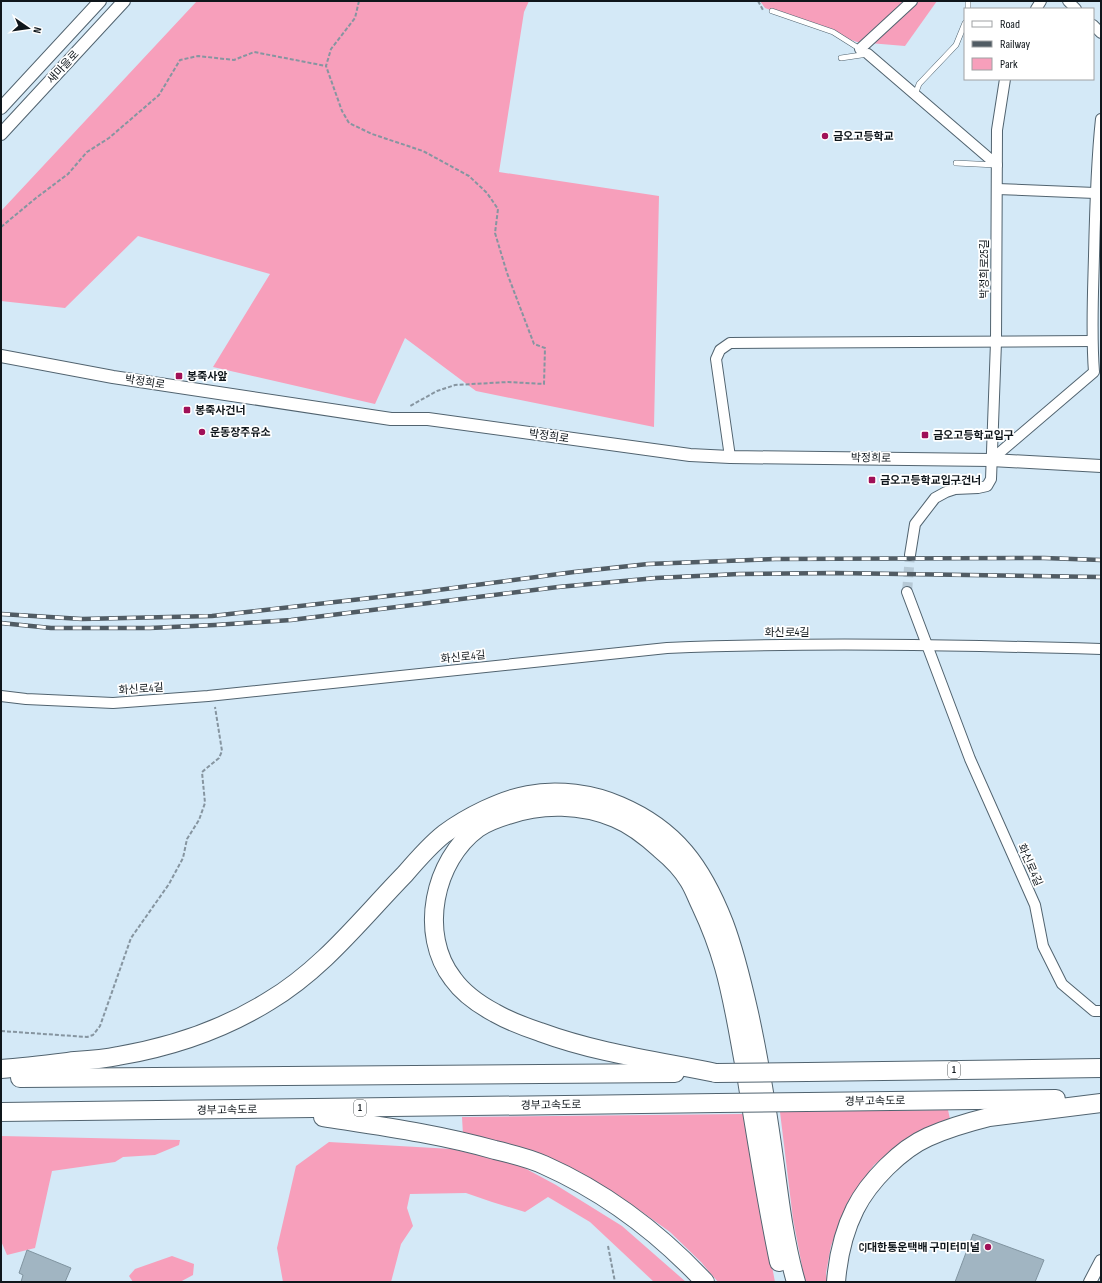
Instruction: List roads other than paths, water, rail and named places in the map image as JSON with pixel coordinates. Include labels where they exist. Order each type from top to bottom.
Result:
[{"type":"highway","points":[[1,1069],[116,1057],[157,1048],[197,1035],[232,1021],[270,1001],[316,966],[352,931],[424,853],[444,834],[462,823],[485,810],[529,795],[551,793],[576,794],[598,798],[638,814],[656,825],[670,837],[699,870],[724,923],[737,962],[754,1035],[780,1204],[796,1282]]},
{"type":"highway","points":[[716,1073],[596,1050],[557,1038],[513,1022],[494,1012],[461,988],[452,978],[439,952],[435,936],[434,920],[435,900],[439,882],[445,867],[466,839],[479,827],[520,810],[548,807],[569,807],[590,810],[616,818],[647,837],[670,856],[685,875],[690,882],[708,922],[724,966],[737,1024],[772,1229],[783,1282]]},
{"type":"highway","name":"1","points":[[1,1078],[716,1073],[1101,1068]]},
{"type":"highway","name":"경부고속도로","points":[[1,1112],[1101,1098]]},
{"type":"highway","points":[[836,1282],[837,1264],[856,1208],[879,1175],[907,1150],[928,1137],[971,1121],[989,1117],[1101,1103]]},
{"type":"highway","points":[[271,1109],[424,1133],[477,1144],[543,1165],[577,1182],[620,1208],[666,1244],[705,1282]]},
{"type":"street","name":"새마을로","points":[[1,108],[100,1]]},
{"type":"street","name":"새마을로","points":[[1,134],[124,1]]},
{"type":"street","points":[[912,1],[864,52],[997,165]]},
{"type":"street","name":"박정희로25길","points":[[910,555],[915,524],[935,498],[955,489],[987,486],[991,480],[996,342],[997,130],[1005,80]]},
{"type":"street","points":[[991,460],[1098,369],[1092,341],[1095,193],[1097,153],[1101,119]]},
{"type":"street","points":[[997,189],[1095,193]]},
{"type":"street","points":[[730,457],[716,358],[720,350],[730,343],[1092,341]]},
{"type":"street","name":"박정희로","points":[[1,356],[113,377],[391,419],[428,419],[690,455],[730,457],[991,460],[1101,466]]},
{"type":"street","name":"화신로4길","points":[[907,592],[970,759],[1035,905],[1044,946],[1062,984],[1094,1011],[1101,1012]]},
{"type":"street","name":"화신로4길","points":[[1,696],[26,699],[113,703],[213,696],[667,648],[740,645],[927,644],[1101,649]]},
{"type":"street","points":[[1090,1282],[1101,1261]]},
{"type":"lane","points":[[772,11],[833,32],[864,52]]},
{"type":"lane","points":[[915,95],[919,84],[956,45],[964,25]]},
{"type":"lane","points":[[841,58],[864,52]]},
{"type":"lane","points":[[956,163],[997,165]]},
{"type":"tunnel","points":[[907,592],[910,555]]},
{"type":"railway","points":[[1,614],[82,619],[212,616],[648,564],[775,559],[1044,558],[1101,560]]},
{"type":"railway","points":[[1,623],[51,628],[150,628],[291,620],[558,587],[656,578],[739,574],[835,573],[1101,577]]},
{"type":"place","name":"금오고등학교","points":[[825,136]]},
{"type":"place","name":"봉죽사앞","points":[[179,376]]},
{"type":"place","name":"봉죽사건너","points":[[187,410]]},
{"type":"place","name":"운동장주유소","points":[[202,432]]},
{"type":"place","name":"금오고등학교입구","points":[[925,435]]},
{"type":"place","name":"금오고등학교입구건너","points":[[872,480]]},
{"type":"place","name":"CJ대한통운택배 구미터미널","points":[[988,1247]]}]
